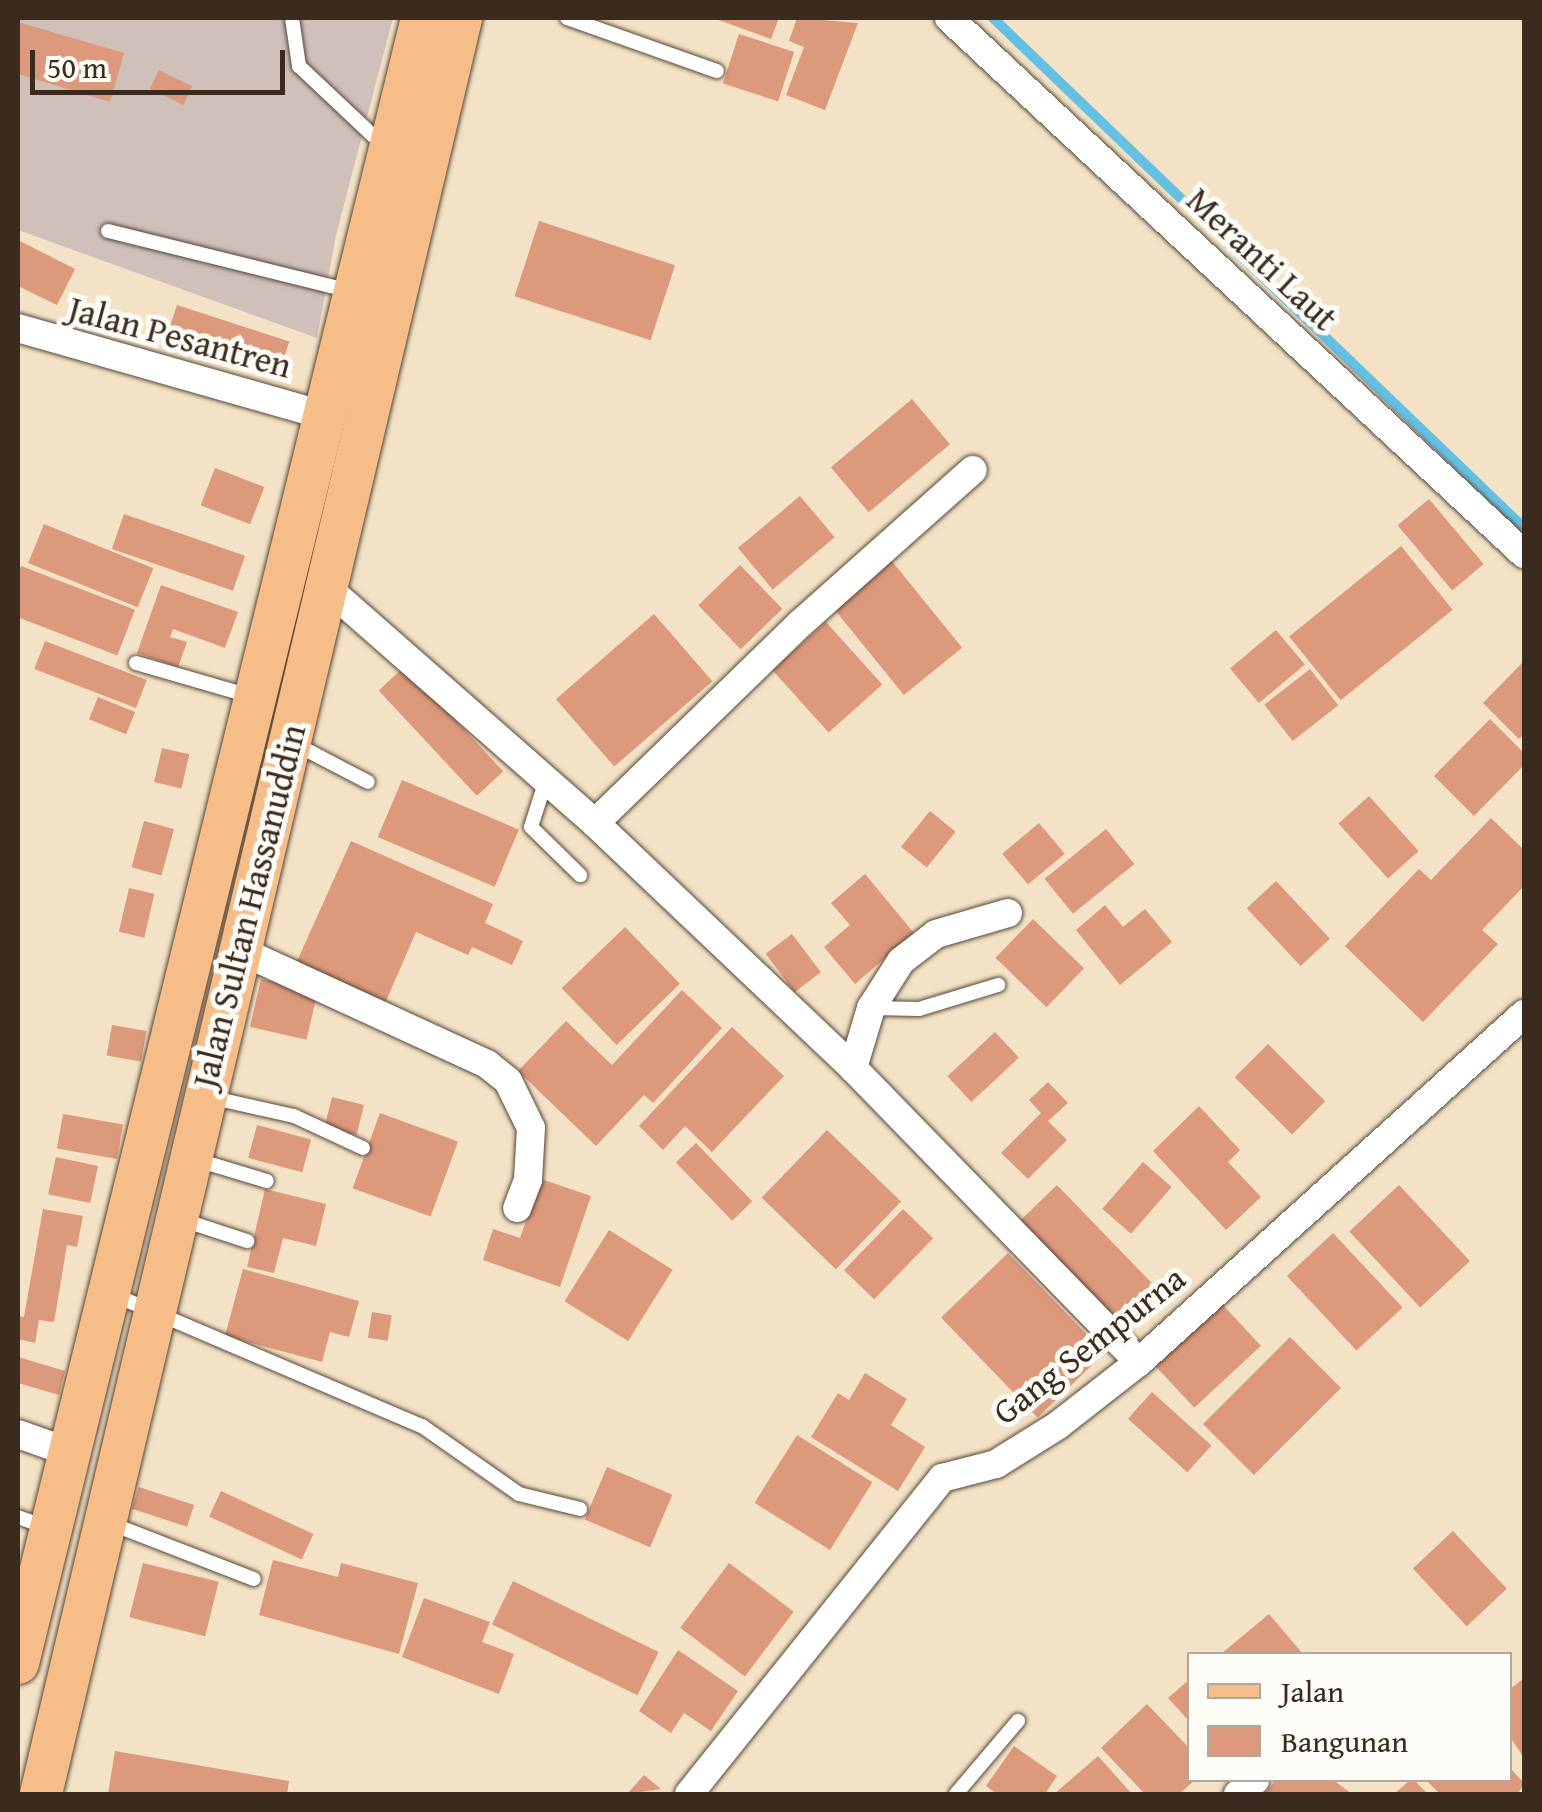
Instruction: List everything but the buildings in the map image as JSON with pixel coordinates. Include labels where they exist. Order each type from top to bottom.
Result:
[{"type":"main road","name":"Jalan Sultan Hassanuddin","points":[[18,1663],[34,1523],[69,1452],[112,1294],[322,416],[422,18]]},
{"type":"main road","name":"Jalan Sultan Hassanuddin","points":[[41,1794],[151,1311],[461,18]]},
{"type":"street","name":"Meranti Laut","points":[[949,18],[1524,554]]},
{"type":"street","name":"Jalan Pesantren","points":[[18,328],[322,416]]},
{"type":"street","points":[[595,822],[801,623],[973,470]]},
{"type":"street","points":[[324,585],[595,822],[853,1068],[1139,1362]]},
{"type":"street","points":[[853,1068],[870,1008],[902,961],[936,934],[1008,913]]},
{"type":"street","points":[[239,950],[487,1064],[508,1081],[531,1128],[528,1180],[517,1208]]},
{"type":"street","name":"Gang Sempurna","points":[[689,1794],[942,1478],[996,1464],[1058,1426],[1139,1362],[1524,1014]]},
{"type":"street","points":[[18,1434],[69,1452]]},
{"type":"lane","points":[[292,18],[299,66],[388,150]]},
{"type":"lane","points":[[567,18],[718,71]]},
{"type":"lane","points":[[108,231],[353,292]]},
{"type":"lane","points":[[136,663],[256,698]]},
{"type":"lane","points":[[290,742],[368,782]]},
{"type":"lane","points":[[545,782],[531,827],[580,875]]},
{"type":"lane","points":[[870,1008],[918,1009],[998,985]]},
{"type":"lane","points":[[204,1095],[294,1116],[363,1148]]},
{"type":"lane","points":[[188,1158],[267,1181]]},
{"type":"lane","points":[[174,1217],[247,1242]]},
{"type":"lane","points":[[112,1294],[422,1426],[520,1494],[580,1508]]},
{"type":"lane","points":[[102,1521],[254,1578]]},
{"type":"lane","points":[[956,1794],[1018,1721]]},
{"type":"shaded area","points":[[18,18],[393,18],[336,235],[317,338],[18,230]]},
{"type":"waterway","points":[[993,18],[1524,528]]}]
